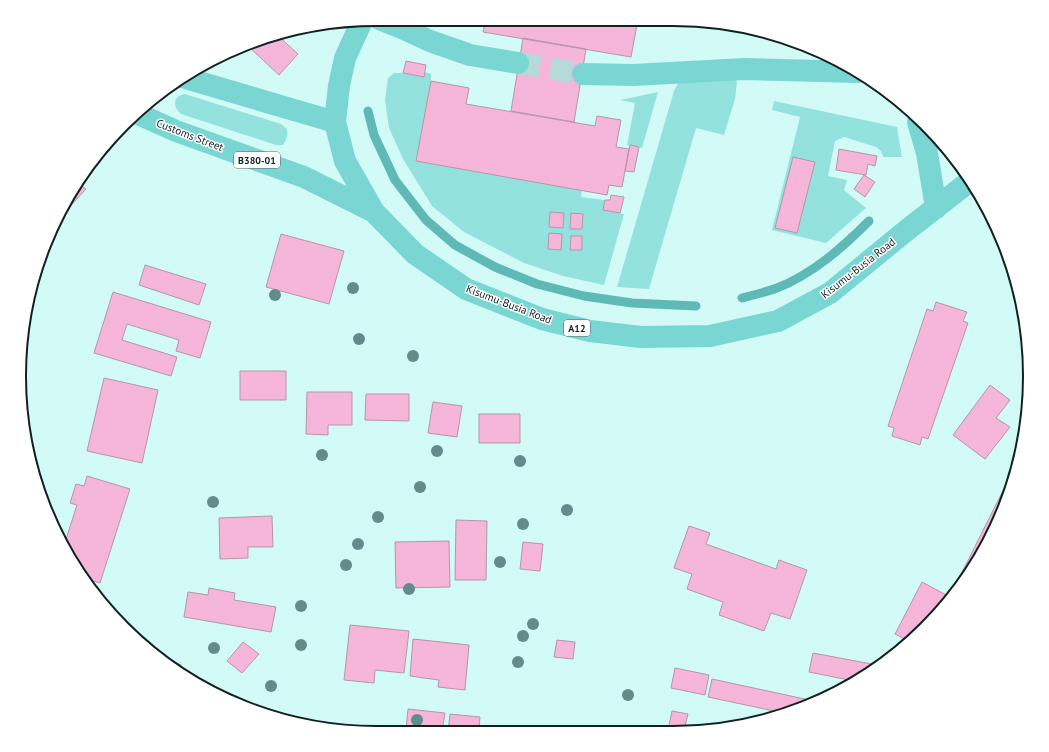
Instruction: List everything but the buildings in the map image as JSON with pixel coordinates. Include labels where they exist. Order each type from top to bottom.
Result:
[{"type":"highway","points":[[407,26],[430,41],[470,55],[518,63]]},
{"type":"highway","name":"Kisumu-Busia Road","points":[[359,27],[344,58],[335,122],[346,161],[374,212],[415,254],[466,289],[542,319],[590,331],[641,337],[710,336],[778,321],[830,293],[966,185]]},
{"type":"highway","points":[[583,74],[633,75],[745,69],[846,72]]},
{"type":"highway","points":[[191,80],[335,122]]},
{"type":"highway","name":"Customs Street","points":[[142,116],[176,131],[304,177],[374,212]]},
{"type":"highway","points":[[920,129],[928,153],[936,208]]},
{"type":"shaded area","points":[[425,72],[431,74],[431,81],[416,161],[582,190],[581,197],[605,200],[603,210],[624,214],[604,285],[563,276],[524,263],[464,232],[432,206],[403,159],[389,128],[385,100],[388,78],[394,73],[403,73],[423,77]]},
{"type":"shaded area","points":[[734,78],[737,82],[735,99],[724,135],[696,128],[649,289],[617,287],[674,91],[678,83]]},
{"type":"shaded area","points":[[658,92],[642,148],[627,145],[635,103],[620,100]]},
{"type":"shaded area","points":[[185,94],[281,124],[287,129],[285,141],[283,145],[276,145],[181,114],[176,108],[175,102],[178,97]]},
{"type":"shaded area","points":[[774,101],[897,127],[902,157],[883,157],[881,151],[876,147],[844,137],[835,141],[828,176],[847,180],[844,190],[866,208],[826,243],[772,230],[800,117],[772,110]]},
{"type":"waterway","points":[[368,111],[374,135],[395,180],[426,220],[455,245],[495,267],[537,284],[584,296],[632,303],[696,306]]},
{"type":"waterway","points":[[742,298],[777,288],[815,268],[838,250],[869,221]]},
{"type":"tunnel","points":[[518,63],[583,74]]}]
